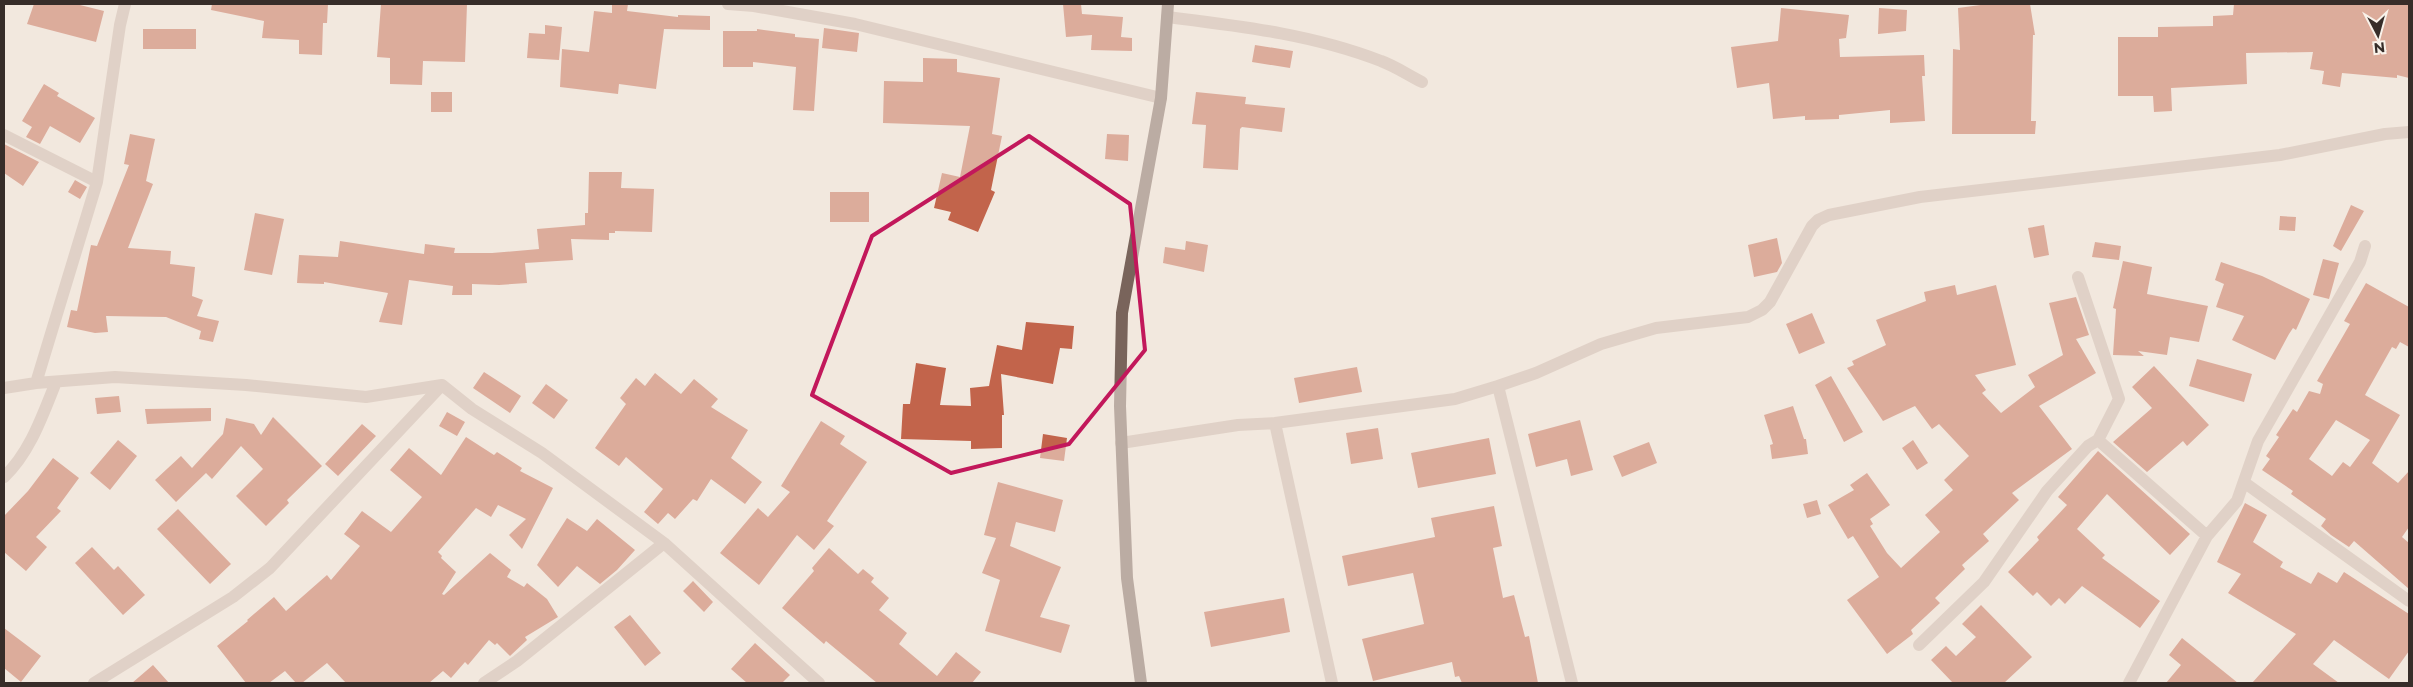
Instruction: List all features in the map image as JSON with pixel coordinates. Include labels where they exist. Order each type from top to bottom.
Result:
[{"type":"main road","points":[[1141,683],[1126,578],[1120,443],[1122,313],[1161,98],[1168,4]]},
{"type":"street","points":[[36,383],[97,182],[120,25],[125,4]]},
{"type":"street","points":[[728,4],[754,6],[855,24],[1161,98]]},
{"type":"street","points":[[1167,17],[1256,28],[1331,44],[1382,61],[1422,82]]},
{"type":"street","points":[[1120,443],[1238,425],[1275,423],[1455,398],[1536,373],[1601,344],[1656,328],[1748,317],[1762,310],[1770,302],[1812,226],[1818,220],[1829,215],[1920,197],[2280,155],[2386,134],[2409,132]]},
{"type":"street","points":[[4,135],[97,182]]},
{"type":"street","points":[[2130,683],[2207,536],[2237,501],[2258,440],[2360,262],[2365,246]]},
{"type":"street","points":[[1919,645],[1984,582],[2046,491],[2088,446],[2098,440],[2119,399],[2078,276]]},
{"type":"street","points":[[4,388],[36,383],[115,377],[246,384],[366,397],[442,385],[472,410],[542,453],[664,543],[818,683]]},
{"type":"street","points":[[4,477],[11,471],[36,430],[56,382]]},
{"type":"street","points":[[94,683],[233,597],[270,568],[442,385]]},
{"type":"street","points":[[1498,386],[1572,683]]},
{"type":"street","points":[[1275,423],[1332,683]]},
{"type":"street","points":[[2098,440],[2207,536]]},
{"type":"street","points":[[2245,482],[2409,601]]},
{"type":"street","points":[[484,683],[517,661],[664,543]]},
{"type":"highlighted area","points":[[1029,136],[1130,204],[1145,350],[1069,444],[951,473],[812,395],[872,236]]},
{"type":"building","points":[[34,4],[76,4],[104,11],[96,42],[27,24]]},
{"type":"building","points":[[212,4],[328,4],[327,23],[323,23],[322,55],[299,54],[299,40],[262,38],[264,21],[211,10]]},
{"type":"building","points":[[381,4],[467,4],[465,62],[423,61],[422,85],[390,84],[390,58],[377,57]]},
{"type":"building","points":[[612,4],[628,4],[627,11],[678,17],[678,15],[710,16],[710,30],[664,29],[656,89],[619,84],[618,94],[560,87],[562,49],[589,52],[594,11],[612,13]]},
{"type":"building","points":[[1063,4],[1081,4],[1082,14],[1123,17],[1121,37],[1132,38],[1132,51],[1091,50],[1092,35],[1066,37]]},
{"type":"building","points":[[1988,4],[2030,4],[2035,35],[2033,35],[2031,121],[2036,121],[2035,134],[1952,134],[1953,49],[1960,50],[1958,8]]},
{"type":"building","points":[[2234,4],[2409,4],[2409,78],[2397,75],[2397,78],[2342,73],[2340,87],[2322,84],[2324,71],[2310,69],[2313,52],[2246,53],[2247,84],[2171,88],[2172,111],[2154,112],[2153,96],[2118,96],[2118,37],[2158,37],[2158,27],[2213,26],[2213,16],[2233,15]]},
{"type":"building","points":[[1781,8],[1849,15],[1846,38],[1839,39],[1840,57],[1924,55],[1925,76],[1922,76],[1925,121],[1890,123],[1890,110],[1839,115],[1839,119],[1805,120],[1805,116],[1773,119],[1769,83],[1737,88],[1731,47],[1778,41]]},
{"type":"building","points":[[1879,8],[1907,10],[1906,31],[1878,34]]},
{"type":"building","points":[[545,25],[562,27],[559,60],[527,58],[529,33],[545,34]]},
{"type":"building","points":[[824,28],[859,33],[857,52],[822,48]]},
{"type":"building","points":[[143,29],[196,29],[196,49],[143,49]]},
{"type":"building","points":[[757,29],[795,34],[795,37],[819,39],[814,111],[793,110],[796,67],[753,62],[753,67],[723,67],[723,31],[757,31]]},
{"type":"building","points":[[1255,45],[1293,51],[1290,68],[1252,62]]},
{"type":"building","points":[[923,58],[957,59],[957,72],[1000,78],[992,134],[1002,136],[991,190],[995,192],[978,232],[948,220],[951,212],[934,208],[942,173],[960,177],[970,126],[883,123],[884,81],[923,82]]},
{"type":"building","points":[[44,84],[59,93],[57,96],[95,118],[80,143],[50,126],[40,144],[26,137],[32,127],[22,121]]},
{"type":"building","points":[[431,92],[452,92],[452,112],[431,112]]},
{"type":"building","points":[[1196,92],[1246,97],[1245,104],[1285,108],[1282,132],[1242,127],[1240,129],[1238,170],[1203,168],[1206,125],[1192,124]]},
{"type":"building","points":[[130,134],[155,139],[146,181],[153,184],[128,248],[171,251],[170,264],[195,267],[192,296],[203,300],[197,316],[219,321],[213,342],[199,339],[201,331],[166,317],[106,316],[108,332],[95,333],[67,327],[71,310],[77,311],[91,245],[97,246],[129,165],[124,164]]},
{"type":"building","points":[[1107,134],[1129,135],[1128,161],[1105,159]]},
{"type":"building","points":[[4,144],[39,162],[23,186],[4,173]]},
{"type":"building","points":[[589,172],[622,172],[621,188],[654,189],[652,232],[615,231],[615,233],[609,233],[609,240],[571,239],[573,260],[525,263],[527,283],[472,284],[472,295],[452,295],[453,286],[409,280],[402,325],[379,322],[388,293],[324,282],[324,284],[297,283],[299,255],[338,257],[340,241],[424,254],[425,244],[455,248],[454,253],[492,253],[539,249],[537,229],[585,225],[585,213],[588,213]]},
{"type":"building","points":[[75,180],[87,187],[80,199],[68,192]]},
{"type":"building","points":[[830,192],[869,192],[869,222],[830,222]]},
{"type":"building","points":[[2351,205],[2364,211],[2341,251],[2333,246]]},
{"type":"building","points":[[255,213],[284,219],[272,275],[244,270]]},
{"type":"building","points":[[2280,216],[2296,217],[2295,231],[2279,230]]},
{"type":"building","points":[[2044,225],[2049,255],[2034,258],[2028,228]]},
{"type":"building","points":[[1777,238],[1782,263],[1777,272],[1754,277],[1748,245]]},
{"type":"building","points":[[1186,241],[1208,245],[1204,272],[1163,263],[1165,247],[1185,250]]},
{"type":"building","points":[[2095,242],[2121,246],[2119,260],[2092,257]]},
{"type":"building","points":[[2323,259],[2339,263],[2329,299],[2313,295]]},
{"type":"building","points":[[2123,261],[2152,267],[2147,294],[2208,306],[2199,342],[2170,337],[2167,355],[2138,351],[2144,356],[2113,355],[2116,309],[2113,308]]},
{"type":"building","points":[[2221,262],[2262,276],[2310,299],[2296,330],[2293,328],[2275,360],[2232,340],[2244,316],[2216,307],[2224,284],[2215,280]]},
{"type":"building","points":[[2366,283],[2409,307],[2409,347],[2400,342],[2396,349],[2392,347],[2365,395],[2400,415],[2372,463],[2398,483],[2409,471],[2409,527],[2402,537],[2409,543],[2409,589],[2354,541],[2349,547],[2331,535],[2321,526],[2326,519],[2291,494],[2293,491],[2262,470],[2270,459],[2266,456],[2279,437],[2276,435],[2293,409],[2297,412],[2309,391],[2320,394],[2323,384],[2317,381],[2350,324],[2344,321]],"holes":[[[2336,420],[2370,440],[2350,467],[2343,462],[2332,476],[2309,459]]]},
{"type":"building","points":[[1955,285],[1957,295],[1996,285],[2016,365],[1975,375],[1986,390],[1982,393],[2001,413],[2035,387],[2028,375],[2063,355],[2049,303],[2076,297],[2089,335],[2076,339],[2096,373],[2039,406],[2072,449],[2012,493],[2019,500],[1983,534],[1989,541],[1962,565],[1965,569],[1935,598],[1940,603],[1911,630],[1913,634],[1887,654],[1847,600],[1879,577],[1853,536],[1848,539],[1828,505],[1854,490],[1850,485],[1867,473],[1890,505],[1870,519],[1873,524],[1870,526],[1887,553],[1901,568],[1940,532],[1925,515],[1953,490],[1944,480],[1969,456],[1939,424],[1932,429],[1915,406],[1883,421],[1847,368],[1854,365],[1852,361],[1886,345],[1876,320],[1926,301],[1924,292]]},
{"type":"building","points":[[1812,313],[1825,343],[1799,354],[1786,324]]},
{"type":"building","points":[[1026,322],[1074,326],[1072,349],[1060,348],[1053,384],[1001,374],[1004,415],[1002,415],[1002,448],[971,449],[971,441],[901,439],[903,404],[910,404],[916,363],[946,368],[940,405],[971,406],[970,388],[989,386],[997,345],[1022,350]]},
{"type":"building","points":[[2197,359],[2252,374],[2244,402],[2189,386]]},
{"type":"building","points":[[2154,366],[2209,425],[2187,446],[2183,441],[2147,472],[2113,442],[2152,408],[2132,387]]},
{"type":"building","points":[[1357,367],[1362,392],[1299,403],[1294,378]]},
{"type":"building","points":[[484,372],[521,396],[510,413],[473,388]]},
{"type":"building","points":[[655,373],[681,394],[694,379],[718,399],[711,407],[748,430],[731,458],[762,482],[745,504],[711,479],[697,501],[693,499],[675,519],[668,513],[658,524],[644,512],[663,489],[626,457],[619,466],[595,448],[626,404],[620,398],[636,378],[645,386]]},
{"type":"building","points":[[1831,376],[1863,432],[1844,442],[1815,385]]},
{"type":"building","points":[[546,384],[568,400],[554,419],[532,403]]},
{"type":"building","points":[[119,396],[121,412],[97,414],[95,398]]},
{"type":"building","points":[[1793,406],[1804,439],[1806,439],[1808,454],[1772,459],[1770,445],[1773,444],[1764,415]]},
{"type":"building","points":[[211,408],[211,421],[147,424],[145,409]]},
{"type":"building","points":[[447,412],[465,422],[457,436],[439,426]]},
{"type":"building","points":[[273,417],[322,466],[287,500],[289,503],[266,526],[236,496],[263,469],[241,446],[212,479],[206,473],[176,502],[155,480],[181,456],[192,468],[223,434],[226,418],[254,424],[261,435]]},
{"type":"building","points":[[1580,420],[1593,470],[1571,476],[1567,459],[1536,467],[1528,434]]},
{"type":"building","points":[[821,421],[845,436],[840,444],[867,462],[827,521],[834,526],[814,550],[797,535],[759,585],[720,553],[758,508],[768,517],[790,492],[781,486]]},
{"type":"building","points":[[362,424],[376,436],[338,476],[325,464]]},
{"type":"building","points":[[1378,428],[1383,459],[1351,464],[1346,433]]},
{"type":"building","points":[[1043,434],[1067,438],[1064,461],[1040,458]]},
{"type":"building","points":[[466,437],[494,455],[497,452],[522,468],[520,471],[553,488],[522,549],[509,535],[526,519],[498,505],[491,517],[476,508],[438,552],[442,556],[441,558],[456,572],[442,594],[444,595],[490,553],[511,570],[507,577],[524,587],[527,583],[547,599],[558,617],[525,637],[527,640],[510,656],[497,643],[495,645],[489,640],[468,665],[465,662],[451,678],[443,671],[429,683],[346,683],[327,663],[302,683],[296,683],[285,671],[269,683],[246,683],[217,646],[274,597],[286,611],[327,575],[331,580],[360,546],[344,534],[362,511],[391,532],[422,497],[390,470],[409,448],[441,475]]},
{"type":"building","points":[[1489,438],[1496,474],[1418,488],[1411,453]]},
{"type":"building","points":[[118,440],[137,456],[110,490],[90,473]]},
{"type":"building","points":[[1913,440],[1928,463],[1917,470],[1902,448]]},
{"type":"building","points":[[1649,442],[1657,463],[1622,477],[1613,456]]},
{"type":"building","points":[[2098,451],[2190,534],[2170,555],[2107,494],[2077,529],[2105,555],[2102,558],[2160,601],[2140,628],[2082,586],[2065,604],[2059,598],[2051,606],[2037,592],[2033,596],[2008,572],[2039,540],[2037,537],[2067,505],[2058,497]]},
{"type":"building","points":[[53,458],[79,478],[57,508],[61,511],[36,537],[47,547],[26,571],[4,552],[4,516],[28,491]]},
{"type":"building","points":[[998,482],[1063,500],[1055,532],[1016,522],[1010,546],[1061,567],[1040,617],[1070,625],[1061,653],[985,631],[1000,580],[982,573],[996,538],[984,535]]},
{"type":"building","points":[[1817,500],[1821,514],[1807,518],[1803,504]]},
{"type":"building","points":[[2245,503],[2267,515],[2253,542],[2283,562],[2280,567],[2311,584],[2318,572],[2337,583],[2344,572],[2409,614],[2409,651],[2389,679],[2334,640],[2313,664],[2339,683],[2252,683],[2296,634],[2228,593],[2241,574],[2217,562]]},
{"type":"building","points":[[1494,506],[1502,546],[1493,548],[1503,598],[1514,595],[1525,637],[1529,636],[1538,683],[1462,683],[1459,676],[1455,677],[1452,662],[1373,681],[1362,639],[1424,624],[1413,573],[1348,586],[1342,556],[1435,537],[1431,518]]},
{"type":"building","points":[[178,509],[231,564],[210,584],[157,529]]},
{"type":"building","points":[[567,518],[587,531],[597,519],[635,550],[617,570],[600,584],[577,566],[558,587],[537,565]]},
{"type":"building","points":[[92,547],[114,570],[118,566],[145,595],[123,615],[75,563]]},
{"type":"building","points":[[829,548],[858,574],[863,569],[874,578],[871,582],[889,598],[879,610],[907,633],[899,644],[937,676],[956,652],[981,672],[972,683],[877,683],[826,641],[824,644],[782,608],[814,571],[812,568]]},
{"type":"building","points":[[693,581],[713,602],[704,612],[683,591]]},
{"type":"building","points":[[1284,598],[1290,632],[1211,647],[1204,612]]},
{"type":"building","points":[[1981,605],[2032,657],[2004,683],[1953,683],[1931,660],[1946,646],[1956,656],[1976,637],[1962,624]]},
{"type":"building","points":[[630,615],[661,653],[645,666],[614,627]]},
{"type":"building","points":[[4,628],[41,656],[21,682],[4,668]]},
{"type":"building","points":[[2182,638],[2238,683],[2166,683],[2181,665],[2169,655]]},
{"type":"building","points":[[755,643],[790,675],[782,683],[747,683],[731,669]]},
{"type":"building","points":[[153,665],[169,683],[132,683]]}]
